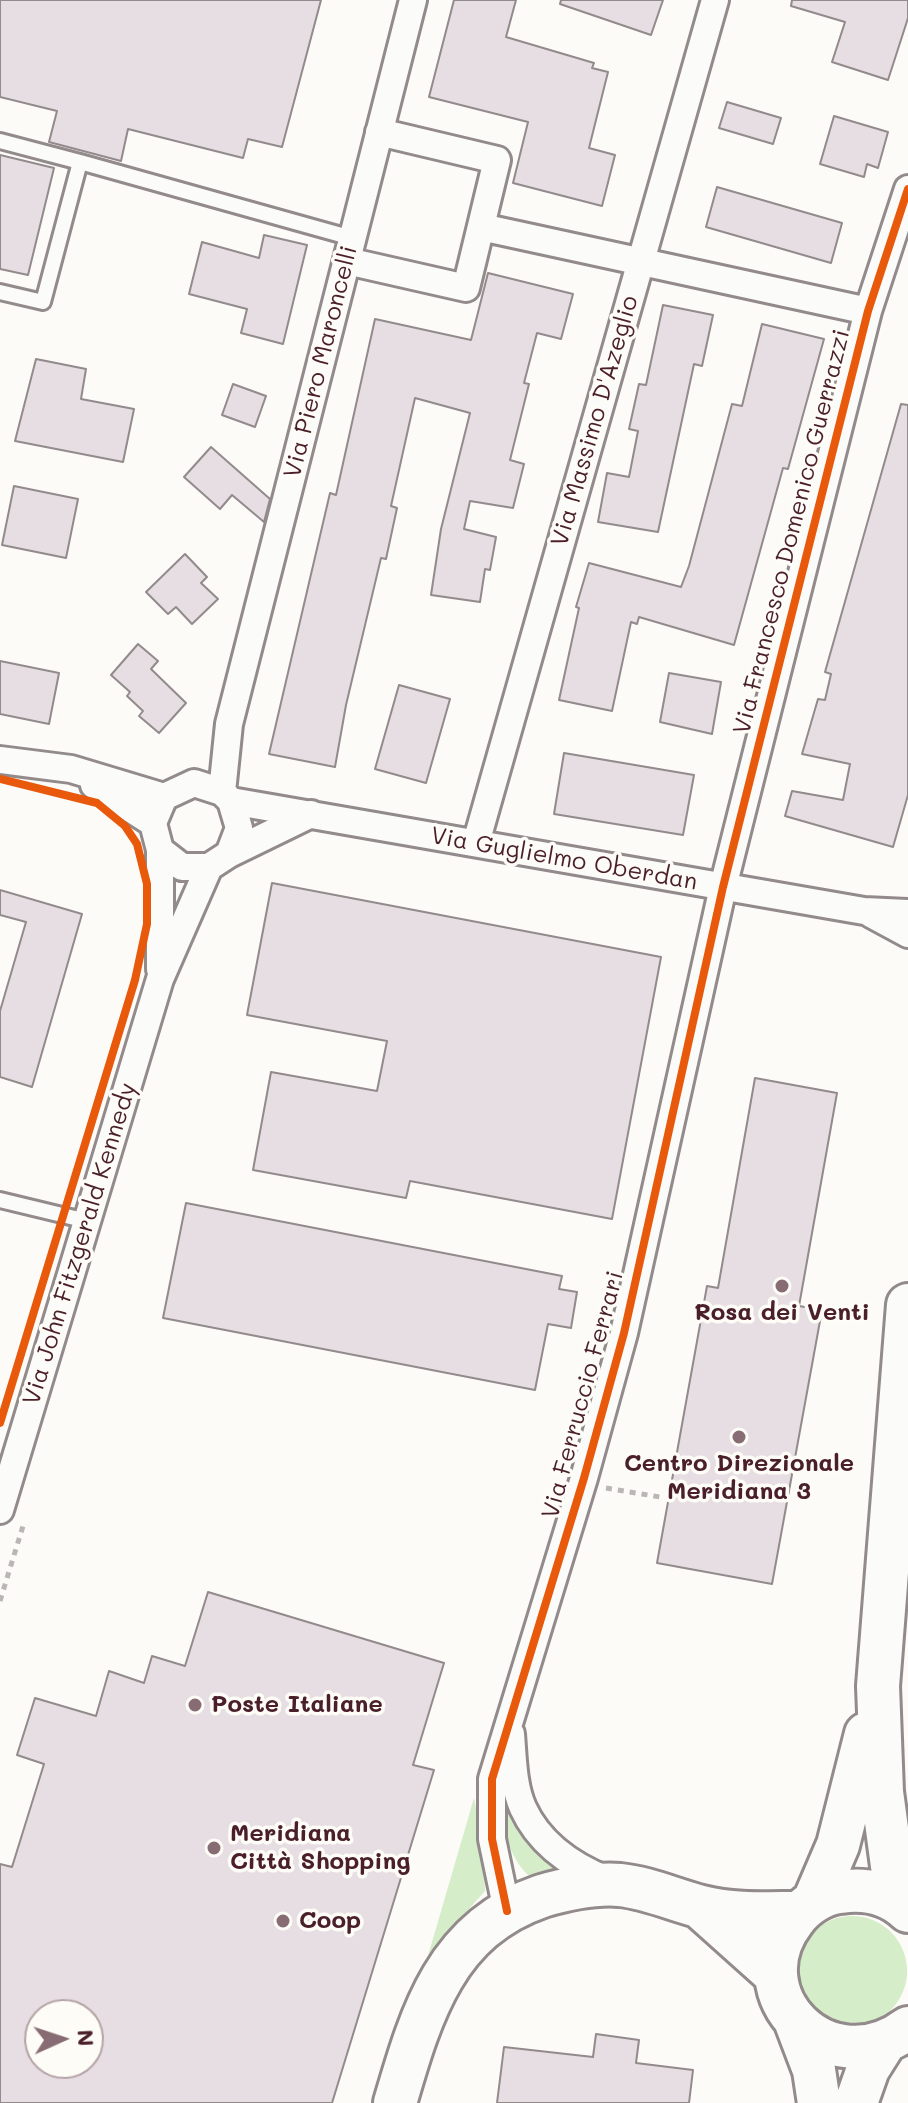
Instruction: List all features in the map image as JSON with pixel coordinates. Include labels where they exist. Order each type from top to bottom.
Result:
[{"type":"main road","points":[[908,1305],[878,1686],[882,1792],[892,1866],[908,1901]]},
{"type":"main road","points":[[819,2103],[814,2070],[795,2020],[782,1999],[776,1975],[781,1942],[806,1907],[838,1845],[878,1686]]},
{"type":"main road","points":[[395,2103],[418,2025],[439,1981],[466,1944],[507,1911],[558,1891],[617,1885],[652,1891],[700,1907],[745,1913],[806,1907],[835,1892],[857,1890],[880,1893],[908,1911]]},
{"type":"main road","points":[[700,1907],[776,1975]]},
{"type":"main road","points":[[795,2020],[822,2041],[843,2047],[864,2048],[899,2037]]},
{"type":"main road","points":[[856,2103],[868,2069],[899,2037]]},
{"type":"street","name":"Via Piero Maroncelli","points":[[226,797],[229,724],[413,0]]},
{"type":"street","name":"Via Massimo D'Azeglio","points":[[476,843],[715,0]]},
{"type":"street","points":[[349,250],[466,288],[497,160],[379,132]]},
{"type":"street","name":"Via Francesco Domenico Guerrazzi","points":[[723,887],[868,311],[908,189]]},
{"type":"street","points":[[481,227],[868,311]]},
{"type":"street","name":"Via Piero Maroncelli","points":[[194,783],[229,724]]},
{"type":"street","points":[[0,760],[71,769],[164,797],[194,783]]},
{"type":"street","points":[[71,769],[153,823]]},
{"type":"street","name":"Via Guglielmo Oberdan","points":[[194,783],[226,797],[311,814],[864,911],[908,913]]},
{"type":"street","points":[[164,797],[153,823],[160,850],[182,867],[219,860],[311,814]]},
{"type":"street","points":[[219,860],[239,828],[226,797]]},
{"type":"street","name":"Via John Fitzgerald Kennedy","points":[[160,850],[160,979]]},
{"type":"street","name":"Via John Fitzgerald Kennedy","points":[[0,1510],[160,979],[219,860]]},
{"type":"street","name":"Via Ferruccio Ferrari","points":[[507,1911],[492,1839],[492,1779],[592,1451],[624,1333],[723,887]]},
{"type":"street","name":"Via Guglielmo Oberdan","points":[[864,911],[908,934]]},
{"type":"street","name":"Via Ferruccio Ferrari","points":[[511,1721],[513,1767],[523,1808],[548,1844],[579,1868],[617,1885]]},
{"type":"lane","points":[[0,141],[80,162],[349,250]]},
{"type":"lane","points":[[0,292],[43,302],[80,162]]},
{"type":"lane","points":[[0,1200],[87,1221]]},
{"type":"path","points":[[605,1488],[660,1497]]},
{"type":"green space","points":[[505,1765],[564,1871],[529,1876],[519,1865],[512,1852],[505,1824]]},
{"type":"green space","points":[[474,1798],[483,1843],[485,1891],[425,1966]]},
{"type":"green space","points":[[852,1916],[873,1920],[891,1932],[903,1950],[907,1971],[903,1992],[891,2010],[873,2022],[852,2026],[831,2022],[813,2010],[801,1992],[797,1971],[801,1950],[813,1932],[831,1920]]},
{"type":"building","points":[[0,0],[321,0],[282,147],[248,139],[243,158],[128,129],[121,161],[49,142],[57,111],[0,97]]},
{"type":"building","points":[[454,0],[516,0],[506,37],[594,63],[592,68],[608,72],[589,148],[615,155],[602,206],[513,183],[528,122],[429,97]]},
{"type":"building","points":[[561,0],[663,0],[651,35],[560,4]]},
{"type":"building","points":[[792,0],[908,0],[908,18],[888,80],[832,62],[845,22],[791,6]]},
{"type":"building","points":[[727,102],[781,118],[773,144],[719,128]]},
{"type":"building","points":[[834,116],[888,132],[878,168],[867,164],[864,177],[820,164]]},
{"type":"building","points":[[0,155],[54,168],[28,275],[0,269]]},
{"type":"building","points":[[717,187],[842,223],[831,263],[706,227]]},
{"type":"building","points":[[264,235],[307,245],[283,344],[241,333],[247,309],[189,294],[202,242],[259,258]]},
{"type":"building","points":[[488,273],[573,294],[561,339],[537,333],[524,383],[529,384],[510,460],[524,464],[513,508],[470,501],[464,529],[496,537],[490,570],[485,569],[480,602],[431,595],[441,529],[470,413],[415,398],[391,506],[397,508],[386,559],[381,558],[346,705],[335,767],[269,754],[330,493],[336,495],[375,319],[471,340]]},
{"type":"building","points":[[663,305],[713,315],[702,366],[694,364],[658,532],[598,522],[607,473],[629,477],[638,431],[629,429],[639,384],[646,385]]},
{"type":"building","points":[[762,324],[824,339],[788,469],[783,468],[734,645],[639,617],[637,624],[631,622],[612,711],[559,700],[579,608],[576,607],[589,563],[681,587],[732,404],[742,406]]},
{"type":"building","points":[[36,359],[86,369],[81,399],[134,409],[123,462],[15,441]]},
{"type":"building","points":[[233,384],[266,396],[255,427],[222,415]]},
{"type":"building","points":[[901,404],[908,405],[908,795],[893,847],[785,816],[792,791],[843,800],[850,764],[802,754],[818,699],[825,700],[831,674],[825,672]]},
{"type":"building","points":[[211,447],[270,499],[264,522],[232,495],[220,509],[184,477]]},
{"type":"building","points":[[14,486],[78,499],[66,558],[2,545]]},
{"type":"building","points":[[185,554],[207,577],[201,583],[218,599],[192,624],[176,607],[168,614],[146,592]]},
{"type":"building","points":[[138,644],[158,661],[151,669],[186,703],[159,733],[139,716],[143,711],[127,696],[130,692],[111,675]]},
{"type":"building","points":[[0,661],[59,673],[49,724],[0,714]]},
{"type":"building","points":[[669,673],[721,682],[712,734],[660,722]]},
{"type":"building","points":[[399,685],[450,699],[426,783],[375,769]]},
{"type":"building","points":[[564,753],[694,775],[683,835],[554,814]]},
{"type":"building","points":[[272,883],[661,957],[612,1219],[410,1181],[406,1198],[253,1170],[271,1072],[377,1091],[387,1041],[247,1015]]},
{"type":"building","points":[[0,890],[82,914],[32,1087],[0,1077],[0,1011],[26,922],[0,915]]},
{"type":"building","name":"Centro Direzionale Meridiana 3","points":[[755,1078],[837,1093],[799,1306],[822,1310],[772,1584],[657,1563],[707,1286],[718,1288]]},
{"type":"building","points":[[186,1203],[562,1276],[559,1289],[577,1292],[571,1328],[548,1324],[535,1390],[163,1318]]},
{"type":"building","name":"Meridiana Città Shopping","points":[[208,1592],[444,1663],[413,1765],[434,1770],[332,2103],[0,2103],[0,1864],[12,1867],[44,1764],[17,1755],[35,1698],[96,1716],[109,1671],[144,1683],[152,1656],[185,1666]]},
{"type":"building","points":[[596,2034],[639,2040],[636,2063],[693,2070],[689,2103],[497,2103],[504,2047],[593,2057]]},
{"type":"cycle path","points":[[507,1911],[492,1839],[492,1779],[584,1478],[624,1333],[723,887],[868,311],[908,189]]},
{"type":"cycle path","points":[[0,779],[97,803],[125,826],[137,844],[147,884],[147,924],[135,980],[0,1423]]},
{"type":"place","name":"Rosa dei Venti","points":[[782,1286]]},
{"type":"place","name":"Centro Direzionale Meridiana 3","points":[[739,1437]]},
{"type":"place","name":"Poste Italiane","points":[[195,1705]]},
{"type":"place","name":"Meridiana Città Shopping","points":[[214,1848]]},
{"type":"place","name":"Coop","points":[[283,1921]]}]
